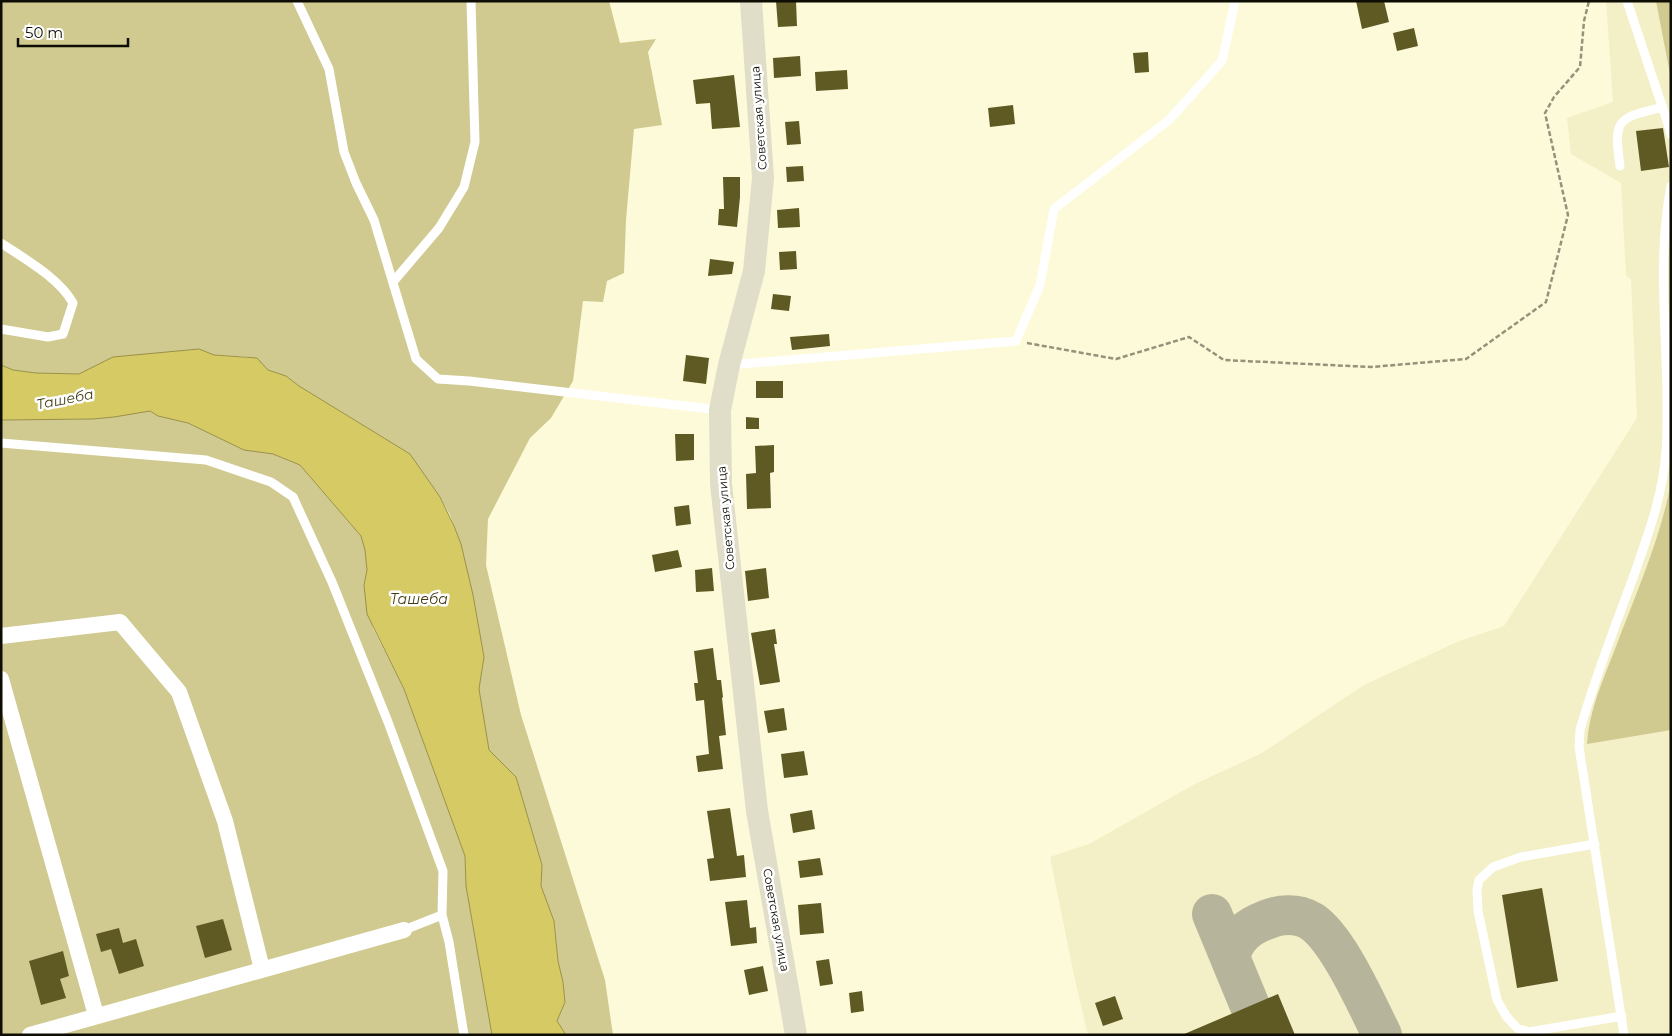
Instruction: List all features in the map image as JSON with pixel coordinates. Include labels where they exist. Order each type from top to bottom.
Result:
[{"type":"street","name":"Советская улица","points":[[751,1],[763,178],[754,271],[729,365],[720,410],[721,484],[757,811],[796,1035]]},
{"type":"street","points":[[1,636],[120,622],[179,692],[225,821],[262,969]]},
{"type":"street","points":[[1,679],[96,1015]]},
{"type":"street","points":[[30,1035],[404,930]]},
{"type":"lane","points":[[297,1],[329,69],[344,152],[356,183],[374,220],[416,359],[438,379],[720,410]]},
{"type":"lane","points":[[393,282],[439,228],[464,187],[475,142],[471,1]]},
{"type":"lane","points":[[729,365],[1016,341],[1040,285],[1054,209],[1169,120],[1222,61],[1235,1]]},
{"type":"lane","points":[[1627,1],[1671,135]]},
{"type":"lane","points":[[1620,166],[1617,131],[1620,124],[1636,114],[1662,107]]},
{"type":"lane","points":[[1624,1035],[1580,747],[1580,730],[1650,531],[1661,491],[1666,451],[1667,395],[1664,243],[1667,206],[1671,186]]},
{"type":"lane","points":[[1,243],[67,292],[73,303],[63,334],[48,337],[1,329]]},
{"type":"lane","points":[[1,442],[206,460],[271,482],[294,497],[332,582],[388,722],[443,871],[442,915],[449,942],[464,1035]]},
{"type":"lane","points":[[1595,844],[1522,857],[1493,867],[1478,880],[1478,911],[1497,1000],[1506,1016],[1517,1028],[1529,1032],[1622,1016]]},
{"type":"lane","points":[[404,930],[442,915]]},
{"type":"path","points":[[1016,341],[1116,359],[1189,337],[1224,360],[1371,367],[1466,359],[1546,302],[1568,215],[1546,113],[1554,97],[1580,68],[1584,21],[1589,1]]},
{"type":"shaded area","points":[[1,1],[609,1],[620,43],[656,39],[648,52],[662,125],[634,129],[626,220],[624,273],[607,281],[603,302],[583,301],[573,381],[551,418],[530,438],[488,519],[486,565],[521,715],[605,980],[613,1035],[566,1035],[557,1021],[565,1002],[554,921],[541,886],[542,865],[516,777],[489,750],[479,689],[484,657],[473,595],[461,544],[450,515],[440,497],[410,454],[299,386],[286,376],[268,370],[249,357],[214,355],[198,349],[167,353],[93,368],[79,374],[36,373],[13,370],[1,365]]},
{"type":"shaded area","points":[[1606,1],[1671,1],[1671,1035],[1088,1035],[1050,857],[1089,844],[1195,784],[1262,753],[1364,685],[1457,642],[1504,626],[1637,418],[1631,279],[1626,276],[1621,183],[1571,154],[1567,118],[1613,102]]},
{"type":"shaded area","points":[[1656,1],[1671,1],[1671,79]]},
{"type":"shaded area","points":[[140,411],[150,411],[159,416],[188,423],[244,450],[273,454],[300,465],[361,536],[365,550],[367,570],[364,585],[373,628],[404,689],[465,856],[466,886],[492,1035],[1,1035],[1,420],[93,419],[114,417]]},
{"type":"shaded area","points":[[1671,482],[1671,730],[1587,744],[1597,696],[1654,545],[1667,503]]},
{"type":"water","name":"Ташеба","points":[[199,349],[214,355],[257,358],[268,370],[286,376],[299,386],[410,454],[440,497],[461,544],[473,595],[484,657],[479,689],[489,750],[516,777],[542,865],[541,886],[554,921],[565,1002],[557,1021],[566,1035],[492,1035],[466,886],[465,856],[404,689],[367,614],[364,585],[367,570],[365,550],[361,536],[300,465],[273,454],[244,450],[188,423],[158,416],[150,411],[93,419],[1,420],[1,365],[13,370],[36,373],[79,374],[113,357]]},
{"type":"building","points":[[776,1],[796,1],[797,26],[778,27]]},
{"type":"building","points":[[1356,1],[1384,1],[1389,22],[1362,29]]},
{"type":"building","points":[[1414,28],[1418,46],[1397,51],[1393,33]]},
{"type":"building","points":[[1148,52],[1149,72],[1135,73],[1133,53]]},
{"type":"building","points":[[800,56],[801,76],[774,78],[773,58]]},
{"type":"building","points":[[847,70],[848,89],[816,91],[815,72]]},
{"type":"building","points":[[734,75],[740,127],[712,129],[710,103],[696,104],[693,80]]},
{"type":"building","points":[[1013,105],[1015,124],[990,127],[988,108]]},
{"type":"building","points":[[799,121],[801,144],[787,145],[785,122]]},
{"type":"building","points":[[1663,128],[1669,167],[1641,171],[1636,131]]},
{"type":"building","points":[[803,166],[804,181],[787,182],[786,167]]},
{"type":"building","points":[[723,177],[740,177],[737,227],[718,225],[719,209],[724,209]]},
{"type":"building","points":[[799,208],[800,227],[778,228],[777,210]]},
{"type":"building","points":[[796,251],[797,269],[780,270],[779,252]]},
{"type":"building","points":[[710,259],[734,262],[732,274],[708,276]]},
{"type":"building","points":[[773,294],[791,296],[789,311],[771,309]]},
{"type":"building","points":[[829,334],[830,346],[792,350],[790,337]]},
{"type":"building","points":[[686,355],[709,358],[706,384],[683,381]]},
{"type":"building","points":[[756,381],[783,381],[783,398],[756,398]]},
{"type":"building","points":[[746,417],[759,418],[759,429],[746,429]]},
{"type":"building","points":[[675,434],[694,434],[694,460],[676,461]]},
{"type":"building","points":[[774,445],[774,472],[770,473],[771,508],[747,509],[746,474],[756,473],[755,446]]},
{"type":"building","points":[[689,505],[691,524],[676,526],[674,507]]},
{"type":"building","points":[[678,550],[682,567],[655,572],[652,555]]},
{"type":"building","points":[[712,568],[714,591],[696,592],[695,570]]},
{"type":"building","points":[[766,568],[769,598],[748,601],[745,571]]},
{"type":"building","points":[[775,629],[777,644],[774,644],[780,682],[760,685],[751,633]]},
{"type":"building","points":[[713,648],[717,680],[721,680],[723,697],[726,735],[719,736],[723,769],[698,772],[696,756],[709,754],[704,700],[696,701],[694,683],[698,683],[694,651]]},
{"type":"building","points":[[784,708],[787,730],[768,733],[764,711]]},
{"type":"building","points":[[804,751],[808,775],[784,778],[781,754]]},
{"type":"building","points":[[730,808],[737,856],[744,855],[746,877],[710,881],[707,859],[714,858],[707,811]]},
{"type":"building","points":[[812,810],[815,829],[793,833],[790,814]]},
{"type":"building","points":[[820,858],[823,875],[800,878],[798,861]]},
{"type":"building","points":[[1542,888],[1558,981],[1517,988],[1502,895]]},
{"type":"building","points":[[747,900],[750,928],[756,927],[757,943],[731,946],[725,902]]},
{"type":"building","points":[[821,903],[824,933],[800,935],[798,905]]},
{"type":"building","points":[[223,919],[232,950],[205,958],[196,926]]},
{"type":"building","points":[[119,928],[123,943],[136,939],[144,966],[119,974],[111,949],[101,952],[96,934]]},
{"type":"building","points":[[63,951],[69,976],[60,979],[66,998],[41,1005],[29,961]]},
{"type":"building","points":[[829,959],[833,984],[820,986],[816,961]]},
{"type":"building","points":[[763,966],[768,991],[749,995],[744,970]]},
{"type":"building","points":[[862,991],[864,1011],[851,1013],[849,993]]},
{"type":"building","points":[[1278,994],[1295,1035],[1182,1035]]},
{"type":"building","points":[[1115,996],[1123,1019],[1103,1026],[1095,1003]]},
{"type":"taxiway","points":[[1212,914],[1250,1006]]},
{"type":"taxiway","points":[[1230,956],[1239,938],[1248,929],[1259,923],[1277,916],[1288,915],[1306,918],[1321,930],[1341,957],[1382,1035]]}]
